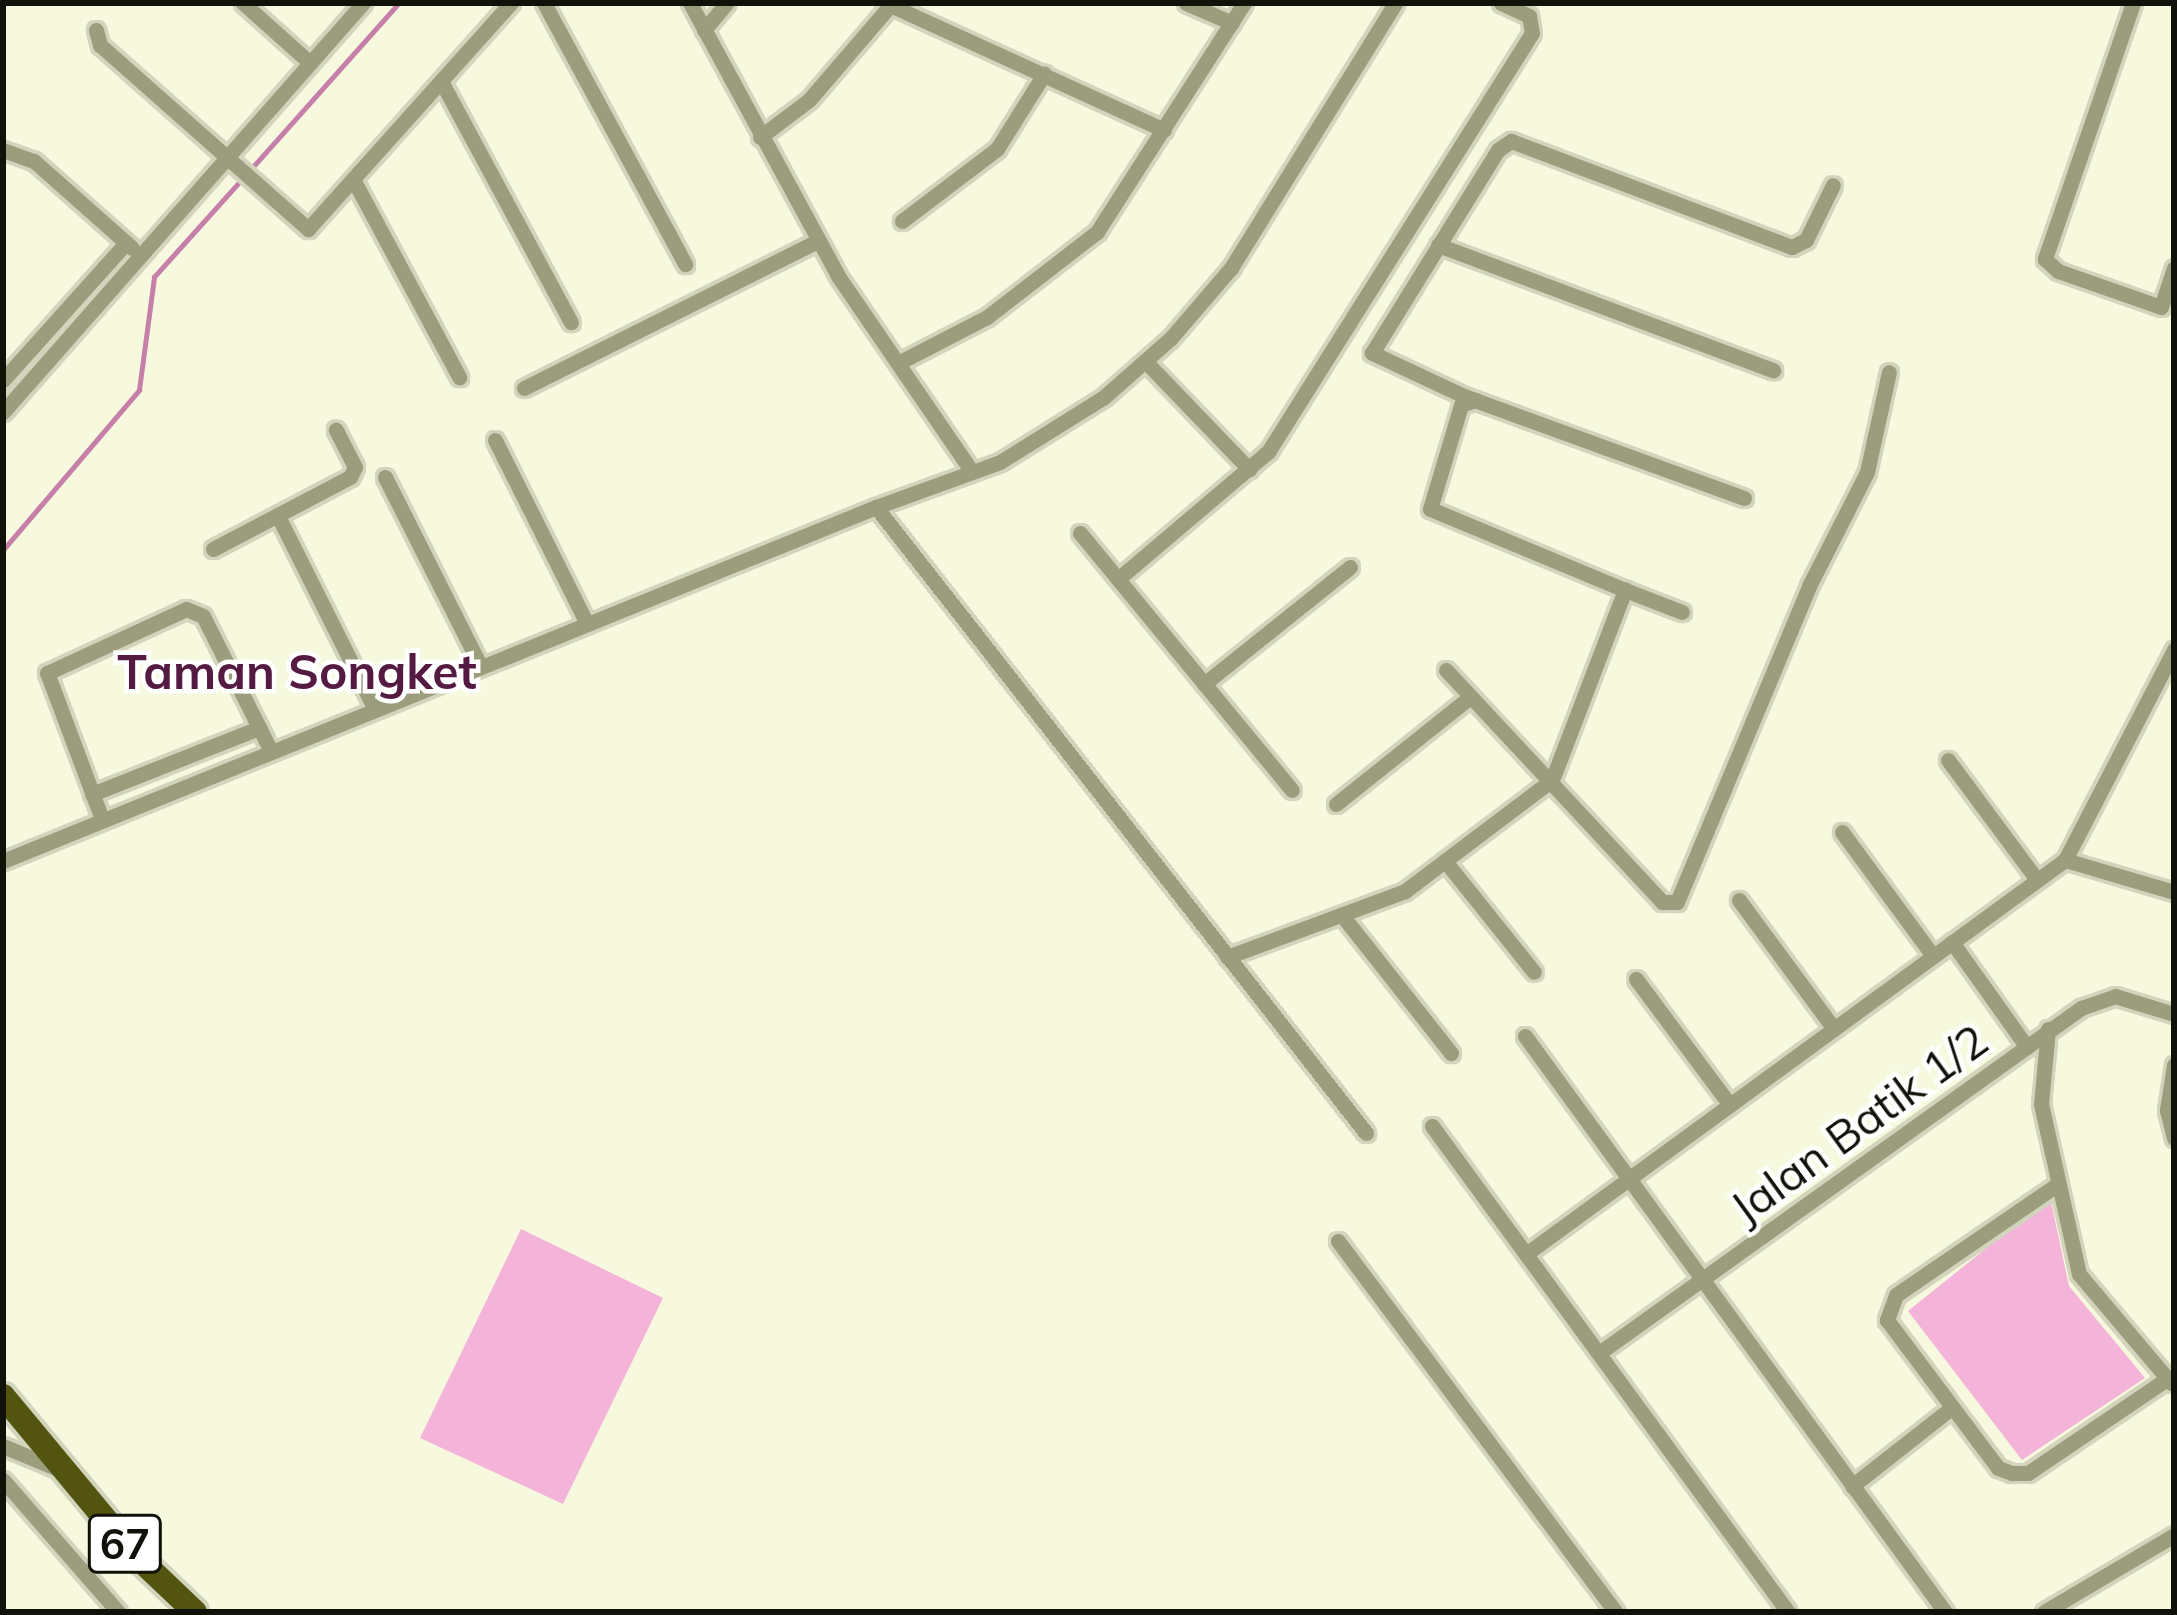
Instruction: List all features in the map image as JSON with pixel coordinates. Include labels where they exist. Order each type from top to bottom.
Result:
[{"type":"main road","name":"67","points":[[3,1396],[61,1471],[195,1612]]},
{"type":"street","points":[[243,3],[310,63]]},
{"type":"street","points":[[3,412],[141,256],[232,162],[362,3]]},
{"type":"street","points":[[96,30],[100,46],[308,229],[511,3]]},
{"type":"street","points":[[544,3],[685,264]]},
{"type":"street","points":[[690,3],[817,241],[971,470]]},
{"type":"street","points":[[704,30],[727,3]]},
{"type":"street","points":[[1186,3],[1232,23]]},
{"type":"street","points":[[898,363],[988,316],[1097,232],[1244,3]]},
{"type":"street","points":[[3,860],[586,622],[1000,462],[1146,362],[1231,268],[1395,3]]},
{"type":"street","points":[[1118,579],[1268,452],[1532,33],[1529,16],[1501,3]]},
{"type":"street","points":[[2133,3],[2045,259],[2058,271],[2162,307],[2174,268]]},
{"type":"street","points":[[760,137],[809,100],[891,4],[1164,130]]},
{"type":"street","points":[[902,221],[997,149],[1044,74]]},
{"type":"street","points":[[442,81],[572,322]]},
{"type":"street","points":[[1744,498],[1475,400],[1372,353],[1438,245],[1511,141],[1792,247],[1806,240],[1833,185]]},
{"type":"street","points":[[3,149],[34,161],[141,256]]},
{"type":"street","points":[[352,179],[459,377]]},
{"type":"street","points":[[524,388],[817,241]]},
{"type":"street","points":[[3,380],[126,243]]},
{"type":"street","points":[[1438,245],[1773,370]]},
{"type":"street","points":[[1146,362],[1249,469]]},
{"type":"street","points":[[1446,670],[1661,902],[1677,902],[1809,586],[1867,472],[1888,372]]},
{"type":"street","points":[[1475,400],[1461,405],[1430,509],[1682,612]]},
{"type":"street","points":[[213,549],[354,472],[336,430]]},
{"type":"street","points":[[495,440],[586,622]]},
{"type":"street","points":[[385,477],[480,665]]},
{"type":"street","points":[[876,507],[1366,1132]]},
{"type":"street","points":[[278,516],[374,708]]},
{"type":"street","points":[[1080,532],[1292,790]]},
{"type":"street","points":[[1204,684],[1350,567]]},
{"type":"street","points":[[1227,957],[1346,919],[1445,861],[1552,781],[1625,590]]},
{"type":"street","points":[[102,819],[47,673],[196,610],[269,749]]},
{"type":"street","points":[[1526,1254],[2065,860],[2174,650]]},
{"type":"street","points":[[1336,804],[1469,698]]},
{"type":"street","points":[[92,794],[259,728]]},
{"type":"street","points":[[1948,760],[2037,880]]},
{"type":"street","points":[[1842,832],[1934,956]]},
{"type":"street","points":[[2065,860],[2174,892]]},
{"type":"street","points":[[1445,861],[1534,973]]},
{"type":"street","points":[[1739,900],[1834,1029]]},
{"type":"street","points":[[1346,919],[1451,1054]]},
{"type":"street","points":[[1952,942],[2026,1047]]},
{"type":"street","points":[[1636,979],[1730,1105]]},
{"type":"street","name":"Jalan Batik 1/2","points":[[1599,1353],[2048,1029],[2115,996],[2174,1014]]},
{"type":"street","points":[[2048,1029],[2039,1079],[2079,1274],[2170,1383],[2028,1473],[1998,1468],[1887,1320],[1888,1306],[2059,1184]]},
{"type":"street","points":[[1525,1036],[1945,1612]]},
{"type":"street","points":[[2174,1065],[2167,1088],[2174,1138]]},
{"type":"street","points":[[1432,1126],[1788,1612]]},
{"type":"street","points":[[1338,1241],[1616,1612]]},
{"type":"street","points":[[1852,1486],[1951,1408]]},
{"type":"street","points":[[3,1446],[61,1471]]},
{"type":"street","points":[[3,1480],[118,1612]]},
{"type":"street","points":[[2044,1612],[2174,1534]]},
{"type":"shaded area","points":[[2050,1197],[2069,1286],[2145,1378],[2022,1460],[1908,1311]]},
{"type":"shaded area","points":[[521,1229],[663,1298],[563,1504],[420,1438]]},
{"type":"waterway","points":[[250,170],[399,3]]},
{"type":"waterway","points":[[3,550],[139,390],[154,277],[242,179]]},
{"type":"district","name":"Taman Songket","points":[[297,672]]}]
